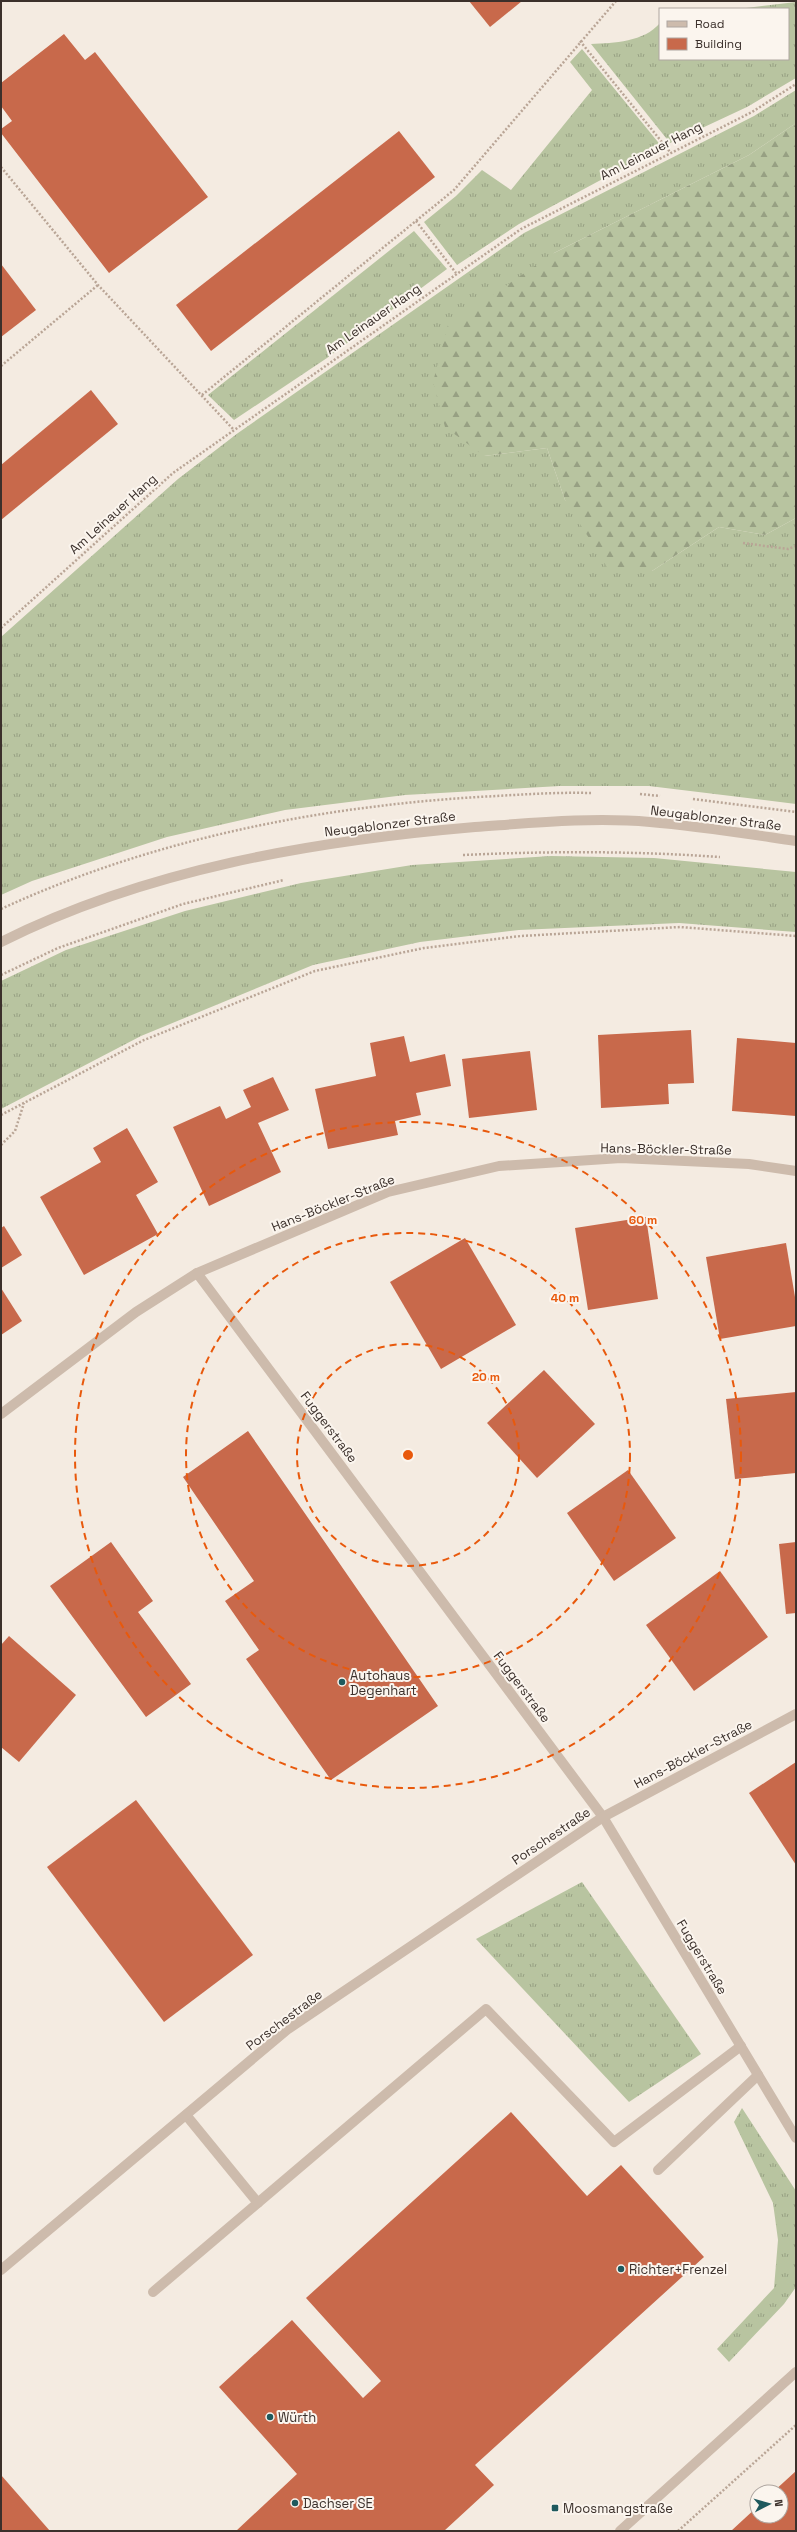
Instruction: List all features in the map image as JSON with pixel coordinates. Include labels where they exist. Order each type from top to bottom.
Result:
[{"type":"street","name":"Neugablonzer Straße","points":[[1,942],[49,918],[172,878],[290,850],[405,833],[551,821],[649,822],[796,840]]},
{"type":"street","name":"Hans-Böckler-Straße","points":[[1,1414],[136,1312],[197,1272],[388,1192],[499,1166],[621,1158],[749,1164],[796,1171]]},
{"type":"street","name":"Fuggerstraße","points":[[197,1272],[602,1817],[796,2138]]},
{"type":"street","name":"Hans-Böckler-Straße","points":[[602,1817],[796,1714]]},
{"type":"street","name":"Porschestraße","points":[[1,2270],[288,2029],[602,1817]]},
{"type":"street","points":[[153,2292],[486,2009],[614,2142],[741,2046]]},
{"type":"street","points":[[658,2170],[758,2075]]},
{"type":"street","points":[[186,2115],[258,2203]]},
{"type":"street","points":[[620,2531],[796,2372]]},
{"type":"path","points":[[202,395],[454,190],[580,40],[616,1]]},
{"type":"path","points":[[580,40],[670,152]]},
{"type":"path","name":"Am Leinauer Hang","points":[[1,628],[173,473],[233,429],[456,273],[521,229],[670,152],[752,112],[796,84]]},
{"type":"path","points":[[1,167],[98,285],[233,429]]},
{"type":"path","points":[[416,221],[456,273]]},
{"type":"path","points":[[1,366],[98,285]]},
{"type":"path","points":[[743,544],[788,549],[796,546]]},
{"type":"path","points":[[457,856],[560,851],[646,852],[725,858]]},
{"type":"path","points":[[1,975],[58,948],[183,904],[290,878]]},
{"type":"path","points":[[1,1115],[144,1040],[315,971],[424,948],[521,936],[680,927],[796,936]]},
{"type":"path","points":[[1,1145],[15,1131],[24,1103]]},
{"type":"path","points":[[678,2531],[796,2425]]},
{"type":"green space","points":[[796,2],[796,78],[747,107],[670,143],[591,44],[619,42],[637,38],[646,34],[659,24],[659,60],[789,60],[789,8],[746,8]]},
{"type":"green space","points":[[582,49],[662,147],[519,224],[457,265],[424,222],[456,196],[482,170],[511,190],[592,90],[570,62]]},
{"type":"green space","points":[[796,90],[796,123],[749,155],[554,253],[484,456],[547,448],[565,500],[652,571],[719,527],[765,535],[796,518],[796,804],[649,786],[560,786],[405,795],[285,810],[167,837],[32,881],[1,895],[1,637],[178,479],[238,433],[524,233],[754,116]]},
{"type":"green space","points":[[796,123],[796,518],[765,535],[719,527],[652,571],[609,570],[565,500],[547,448],[484,456],[445,427],[433,382],[448,325],[554,253],[749,155]]},
{"type":"green space","points":[[414,231],[447,269],[327,358],[234,420],[208,395]]},
{"type":"green space","points":[[551,856],[654,858],[796,872],[796,932],[679,923],[519,930],[420,942],[313,965],[141,1036],[1,1109],[1,981],[66,950],[185,911],[301,883],[412,865]]},
{"type":"green space","points":[[582,1882],[701,2054],[629,2102],[476,1939]]},
{"type":"green space","points":[[742,2108],[796,2191],[796,2287],[784,2304],[729,2362],[717,2349],[774,2288],[778,2240],[773,2203],[734,2122]]},
{"type":"building","points":[[469,1],[522,1],[490,27]]},
{"type":"building","points":[[64,34],[85,60],[95,52],[208,197],[109,273],[1,133],[1,129],[12,121],[1,106],[1,83]]},
{"type":"building","points":[[399,131],[435,177],[211,351],[176,305]]},
{"type":"building","points":[[1,264],[36,310],[1,337]]},
{"type":"building","points":[[91,390],[118,424],[1,520],[1,465]]},
{"type":"building","points":[[691,1030],[694,1083],[668,1084],[669,1104],[601,1108],[598,1035]]},
{"type":"building","points":[[404,1036],[410,1062],[445,1054],[451,1086],[416,1093],[421,1115],[395,1121],[398,1135],[328,1149],[315,1089],[376,1076],[370,1043]]},
{"type":"building","points":[[737,1038],[796,1043],[796,1116],[732,1111]]},
{"type":"building","points":[[530,1051],[537,1110],[469,1118],[462,1059]]},
{"type":"building","points":[[273,1077],[289,1110],[258,1123],[281,1172],[209,1206],[173,1127],[220,1106],[226,1119],[251,1107],[243,1090]]},
{"type":"building","points":[[127,1128],[158,1182],[136,1195],[158,1234],[84,1275],[40,1197],[101,1162],[93,1148]]},
{"type":"building","points":[[646,1217],[658,1299],[588,1310],[575,1228]]},
{"type":"building","points":[[4,1226],[22,1255],[1,1268],[1,1228]]},
{"type":"building","points":[[465,1238],[516,1325],[441,1369],[390,1282]]},
{"type":"building","points":[[786,1243],[796,1303],[796,1326],[720,1339],[706,1257]]},
{"type":"building","points":[[1,1288],[22,1321],[1,1335]]},
{"type":"building","points":[[544,1370],[595,1424],[537,1478],[487,1423]]},
{"type":"building","points":[[796,1392],[796,1473],[735,1479],[726,1399]]},
{"type":"building","points":[[248,1431],[438,1706],[331,1780],[246,1659],[259,1650],[225,1601],[254,1581],[183,1477]]},
{"type":"building","points":[[628,1470],[676,1538],[614,1581],[567,1513]]},
{"type":"building","points":[[111,1542],[153,1601],[138,1612],[191,1684],[146,1717],[50,1586]]},
{"type":"building","points":[[796,1542],[796,1613],[786,1614],[779,1544]]},
{"type":"building","points":[[720,1571],[768,1637],[694,1691],[646,1625]]},
{"type":"building","points":[[9,1636],[76,1695],[19,1762],[1,1747],[1,1645]]},
{"type":"building","points":[[796,1762],[796,1865],[749,1793]]},
{"type":"building","points":[[136,1800],[253,1955],[164,2022],[47,1867]]},
{"type":"building","points":[[511,2112],[587,2196],[621,2165],[704,2257],[475,2465],[494,2485],[444,2531],[236,2531],[297,2474],[219,2387],[292,2320],[363,2398],[381,2381],[306,2298]]},
{"type":"building","points":[[796,2471],[796,2531],[731,2531],[749,2514],[749,2524],[789,2524],[789,2484],[782,2484]]},
{"type":"building","points":[[1,2475],[50,2531],[1,2531]]},
{"type":"place","name":"Autohaus Degenhart","points":[[342,1682]]},
{"type":"place","name":"Richter+Frenzel","points":[[621,2269]]},
{"type":"place","name":"Würth","points":[[270,2417]]},
{"type":"place","name":"Dachser SE","points":[[295,2503]]},
{"type":"place","name":"Moosmangstraße","points":[[555,2508]]}]
